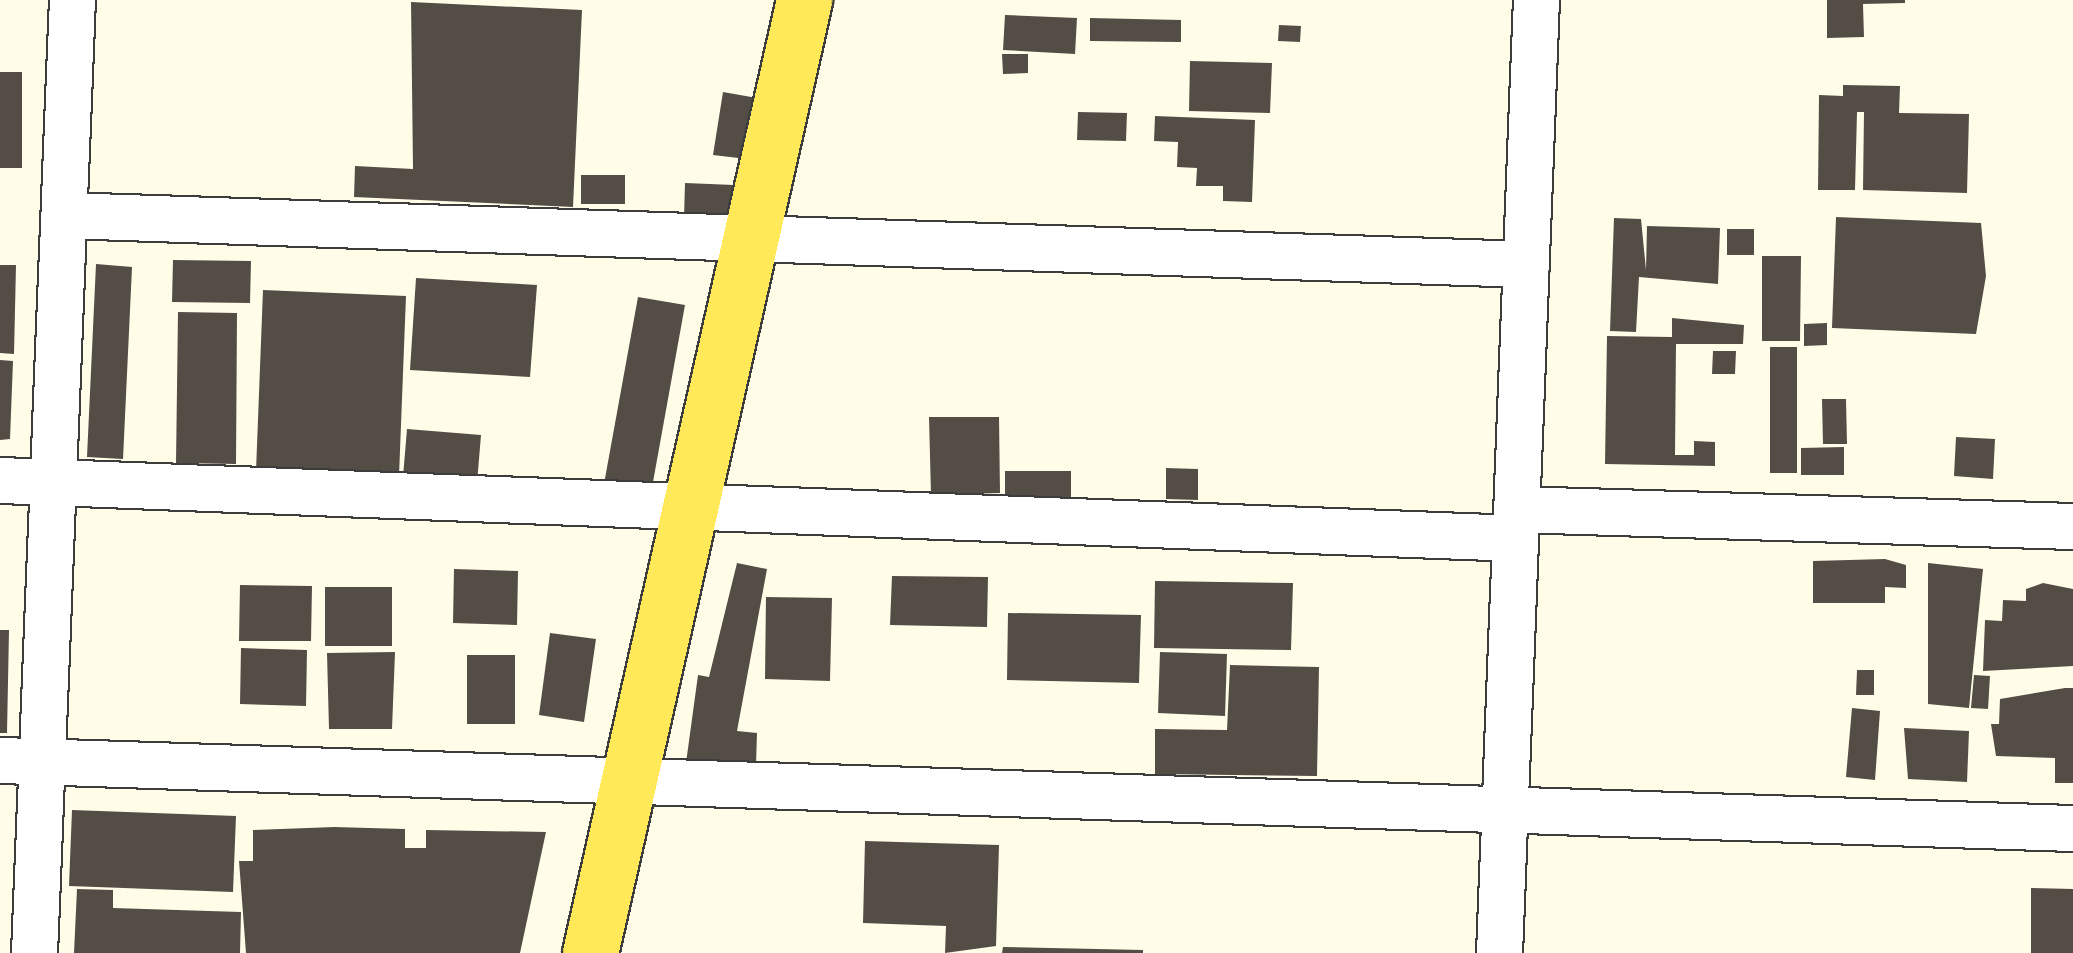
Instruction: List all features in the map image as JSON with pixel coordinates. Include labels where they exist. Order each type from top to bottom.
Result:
[{"type":"main road","points":[[590,953],[804,0]]},
{"type":"street","points":[[34,953],[21,761],[53,482],[72,0]]},
{"type":"street","points":[[1498,953],[1536,0]]},
{"type":"street","points":[[64,215],[1526,264]]},
{"type":"street","points":[[0,480],[691,506],[1516,523],[2073,526]]},
{"type":"street","points":[[21,761],[2073,828]]},
{"type":"building","points":[[1827,0],[1905,3],[1863,4],[1864,37],[1827,38]]},
{"type":"building","points":[[411,2],[582,10],[573,207],[354,197],[355,166],[413,169]]},
{"type":"building","points":[[1005,15],[1077,18],[1075,54],[1003,50]]},
{"type":"building","points":[[1090,18],[1181,20],[1181,42],[1090,41]]},
{"type":"building","points":[[1279,25],[1301,26],[1300,42],[1278,41]]},
{"type":"building","points":[[1002,54],[1028,54],[1028,73],[1003,74]]},
{"type":"building","points":[[1190,61],[1272,63],[1270,113],[1189,111]]},
{"type":"building","points":[[0,72],[22,72],[22,168],[0,168]]},
{"type":"building","points":[[1843,85],[1900,86],[1899,113],[1969,114],[1967,193],[1863,190],[1864,112],[1857,112],[1855,190],[1818,190],[1819,95],[1843,96]]},
{"type":"building","points":[[723,92],[757,98],[747,159],[713,155]]},
{"type":"building","points":[[1078,112],[1127,113],[1126,141],[1077,140]]},
{"type":"building","points":[[1155,116],[1255,120],[1252,202],[1223,201],[1223,186],[1196,186],[1197,168],[1177,167],[1178,142],[1154,141]]},
{"type":"building","points":[[581,175],[625,175],[625,204],[581,204]]},
{"type":"building","points":[[685,183],[734,185],[732,220],[684,218]]},
{"type":"building","points":[[1836,217],[1981,223],[1986,276],[1976,334],[1832,328]]},
{"type":"building","points":[[1614,218],[1641,219],[1646,270],[1647,226],[1720,228],[1718,284],[1639,277],[1636,332],[1610,331]]},
{"type":"building","points":[[1727,229],[1754,229],[1754,255],[1727,255]]},
{"type":"building","points":[[1762,256],[1801,256],[1800,341],[1762,341]]},
{"type":"building","points":[[173,260],[251,261],[250,303],[172,302]]},
{"type":"building","points":[[96,264],[132,267],[123,459],[87,457]]},
{"type":"building","points":[[0,265],[16,265],[14,354],[0,353]]},
{"type":"building","points":[[416,278],[537,285],[530,377],[410,370]]},
{"type":"building","points":[[263,290],[406,296],[399,476],[256,471]]},
{"type":"building","points":[[638,297],[685,305],[651,493],[604,484]]},
{"type":"building","points":[[178,312],[237,313],[236,464],[176,463]]},
{"type":"building","points":[[1672,318],[1744,325],[1743,344],[1676,344],[1675,455],[1694,455],[1694,441],[1715,442],[1715,466],[1605,464],[1607,336],[1672,337]]},
{"type":"building","points":[[1827,323],[1827,345],[1804,346],[1804,324]]},
{"type":"building","points":[[1770,347],[1797,347],[1797,473],[1770,473]]},
{"type":"building","points":[[1713,351],[1736,351],[1735,374],[1712,374]]},
{"type":"building","points":[[0,360],[13,361],[10,439],[0,440]]},
{"type":"building","points":[[1822,399],[1846,399],[1847,444],[1823,444]]},
{"type":"building","points":[[929,417],[999,417],[1000,493],[931,495]]},
{"type":"building","points":[[407,429],[481,435],[477,483],[403,477]]},
{"type":"building","points":[[1956,437],[1995,439],[1993,479],[1954,476]]},
{"type":"building","points":[[1844,447],[1844,475],[1801,475],[1801,448]]},
{"type":"building","points":[[1166,468],[1198,469],[1198,500],[1166,499]]},
{"type":"building","points":[[1005,471],[1071,471],[1071,500],[1005,500]]},
{"type":"building","points":[[1885,559],[1906,565],[1906,588],[1885,587],[1885,603],[1813,603],[1813,561]]},
{"type":"building","points":[[737,563],[767,569],[737,731],[757,733],[756,766],[686,763],[698,675],[709,677]]},
{"type":"building","points":[[1928,563],[1983,569],[1969,708],[1928,704]]},
{"type":"building","points":[[454,569],[518,571],[517,625],[453,623]]},
{"type":"building","points":[[892,576],[988,577],[987,627],[890,625]]},
{"type":"building","points":[[1155,581],[1293,583],[1291,650],[1154,648]]},
{"type":"building","points":[[2043,583],[2073,589],[2073,666],[1983,671],[1985,620],[2002,621],[2003,600],[2026,601],[2026,589]]},
{"type":"building","points":[[240,585],[312,586],[311,641],[239,641]]},
{"type":"building","points":[[325,587],[392,587],[392,646],[325,646]]},
{"type":"building","points":[[766,597],[832,598],[830,681],[765,679]]},
{"type":"building","points":[[1008,613],[1141,615],[1139,683],[1007,680]]},
{"type":"building","points":[[0,630],[9,630],[7,733],[0,733]]},
{"type":"building","points":[[550,633],[596,639],[584,722],[539,715]]},
{"type":"building","points":[[241,648],[307,650],[306,706],[240,704]]},
{"type":"building","points":[[395,652],[392,729],[329,729],[327,653]]},
{"type":"building","points":[[1160,652],[1227,654],[1225,716],[1158,713]]},
{"type":"building","points":[[467,655],[515,655],[515,724],[467,724]]},
{"type":"building","points":[[1230,665],[1319,667],[1317,776],[1155,774],[1155,729],[1227,730]]},
{"type":"building","points":[[1857,670],[1874,670],[1874,695],[1856,695]]},
{"type":"building","points":[[1974,675],[1990,676],[1988,709],[1971,708]]},
{"type":"building","points":[[2073,688],[2073,783],[2055,783],[2055,758],[1996,756],[1991,724],[1999,724],[2000,699]]},
{"type":"building","points":[[1852,708],[1880,711],[1875,780],[1846,777]]},
{"type":"building","points":[[1904,728],[1969,731],[1967,782],[1908,779]]},
{"type":"building","points":[[72,810],[236,816],[233,892],[69,886]]},
{"type":"building","points":[[405,829],[405,848],[426,848],[426,830],[546,832],[520,953],[246,953],[239,861],[253,861],[253,830]]},
{"type":"building","points":[[865,841],[999,845],[996,946],[945,953],[946,926],[863,923]]},
{"type":"building","points":[[2031,888],[2073,889],[2073,953],[2031,953]]},
{"type":"building","points":[[77,889],[113,890],[113,908],[241,912],[240,953],[74,953]]},
{"type":"building","points":[[1003,947],[1143,950],[1143,953],[1002,953]]}]
